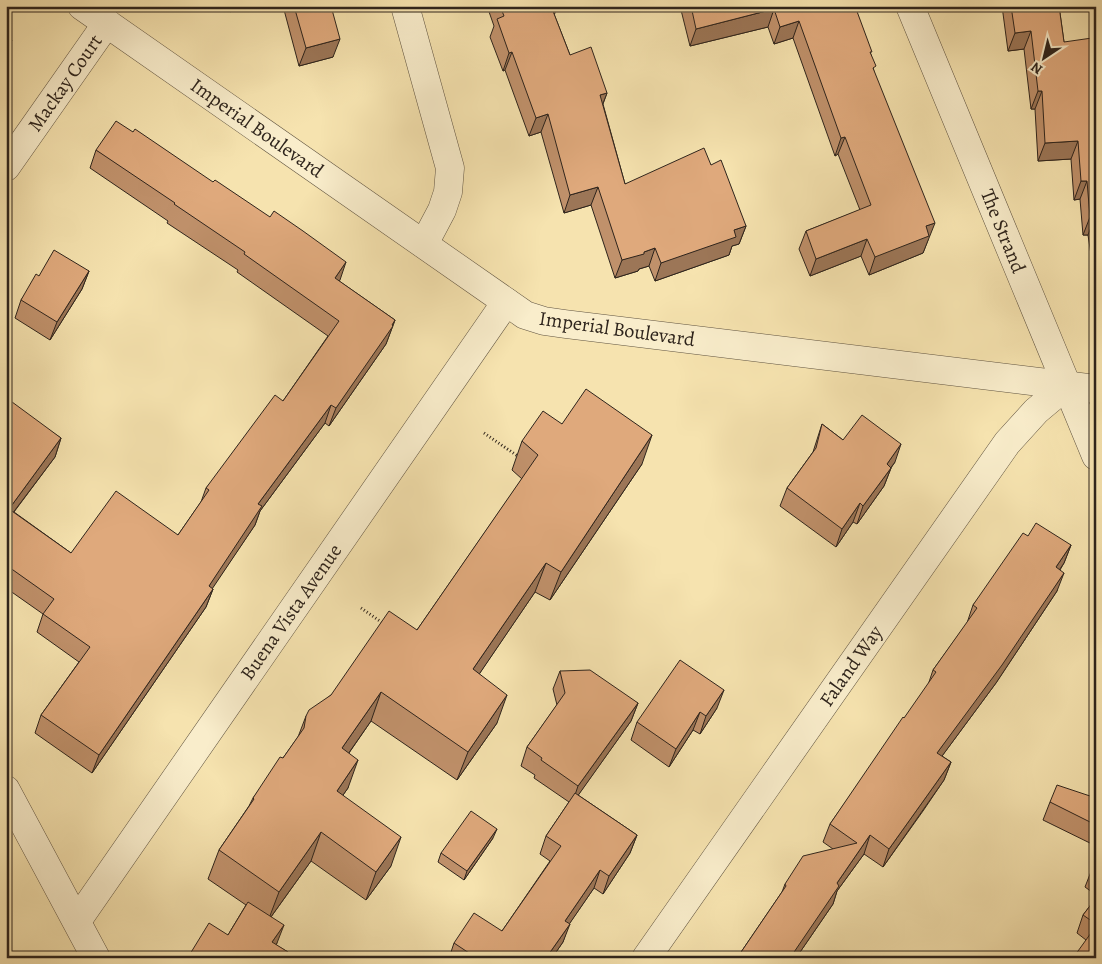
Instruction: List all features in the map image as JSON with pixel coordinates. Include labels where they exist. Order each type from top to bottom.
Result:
[{"type":"street","name":"Imperial Boulevard","points":[[82,6],[525,315],[544,321],[1096,388]]},
{"type":"street","points":[[405,6],[450,168],[448,192],[442,210],[424,244]]},
{"type":"street","name":"The Strand","points":[[910,6],[1096,456]]},
{"type":"street","name":"Mackay Court","points":[[6,168],[107,23]]},
{"type":"street","name":"Buena Vista Avenue","points":[[77,921],[506,302]]},
{"type":"street","name":"Faland Way","points":[[646,958],[1007,443],[1036,411],[1067,385]]},
{"type":"street","points":[[6,790],[96,958]]},
{"type":"path","points":[[484,432],[520,457]]},
{"type":"path","points":[[361,608],[384,624]]},
{"type":"building","points":[[294,6],[331,6],[340,39],[306,48]]},
{"type":"building","points":[[500,6],[551,6],[570,55],[591,47],[607,93],[600,95],[625,184],[704,148],[711,165],[721,160],[746,226],[734,230],[736,237],[661,263],[655,248],[644,252],[644,254],[622,260],[598,187],[570,195],[548,114],[536,118],[512,52],[509,53],[497,19],[504,16]]},
{"type":"building","points":[[691,6],[855,6],[872,52],[870,52],[876,66],[873,68],[935,223],[926,226],[929,236],[875,257],[867,239],[816,259],[806,231],[871,205],[845,137],[841,138],[799,21],[780,27],[774,9],[696,29]]},
{"type":"building","points":[[1011,6],[1059,6],[1064,42],[1092,38],[1096,74],[1096,222],[1095,217],[1090,217],[1087,181],[1081,181],[1078,141],[1045,143],[1042,91],[1038,91],[1031,31],[1015,33]]},
{"type":"building","points":[[6,36],[12,40],[6,47]]},
{"type":"building","points":[[116,121],[133,132],[135,129],[213,182],[215,180],[270,217],[274,211],[303,231],[346,262],[335,278],[395,320],[393,326],[336,408],[331,405],[258,504],[262,506],[209,586],[213,589],[99,755],[41,715],[90,647],[43,614],[54,599],[6,565],[6,402],[8,399],[61,438],[9,509],[71,553],[116,491],[178,535],[209,490],[206,488],[275,395],[283,401],[339,321],[244,254],[245,252],[96,150]]},
{"type":"building","points":[[54,250],[89,271],[57,322],[21,300],[36,274],[39,276]]},
{"type":"building","points":[[586,389],[652,435],[561,572],[546,563],[473,669],[507,695],[468,752],[381,692],[342,748],[358,760],[337,791],[401,837],[376,872],[321,832],[279,892],[219,850],[280,757],[283,758],[304,728],[309,710],[331,695],[389,611],[417,630],[538,455],[522,441],[543,411],[562,424]]},
{"type":"building","points":[[862,415],[901,444],[887,464],[891,468],[863,506],[860,503],[842,529],[787,488],[816,448],[822,424],[843,440]]},
{"type":"building","points":[[1036,523],[1071,545],[1056,567],[1064,573],[1002,665],[937,753],[951,762],[889,849],[870,835],[837,883],[839,886],[790,958],[737,958],[786,886],[785,884],[803,856],[857,843],[830,824],[936,672],[933,670],[977,608],[973,605],[1023,533],[1028,536]]},
{"type":"building","points":[[680,660],[724,690],[706,716],[700,712],[676,749],[637,722]]},
{"type":"building","points":[[590,670],[638,703],[578,786],[541,760],[542,758],[527,747],[565,693],[560,671]]},
{"type":"building","points":[[1057,785],[1096,798],[1096,825],[1050,802]]},
{"type":"building","points":[[575,793],[637,835],[609,876],[600,870],[565,921],[570,924],[546,958],[474,958],[454,943],[474,913],[502,931],[561,846],[546,836]]},
{"type":"building","points":[[471,811],[497,829],[467,871],[441,853]]},
{"type":"building","points":[[1096,864],[1096,872],[1092,869]]},
{"type":"building","points":[[1096,898],[1096,924],[1083,915]]},
{"type":"building","points":[[248,902],[284,925],[272,942],[288,952],[284,958],[196,958],[190,954],[209,923],[228,935]]},
{"type":"building","points":[[1096,926],[1096,958],[1073,958]]}]
